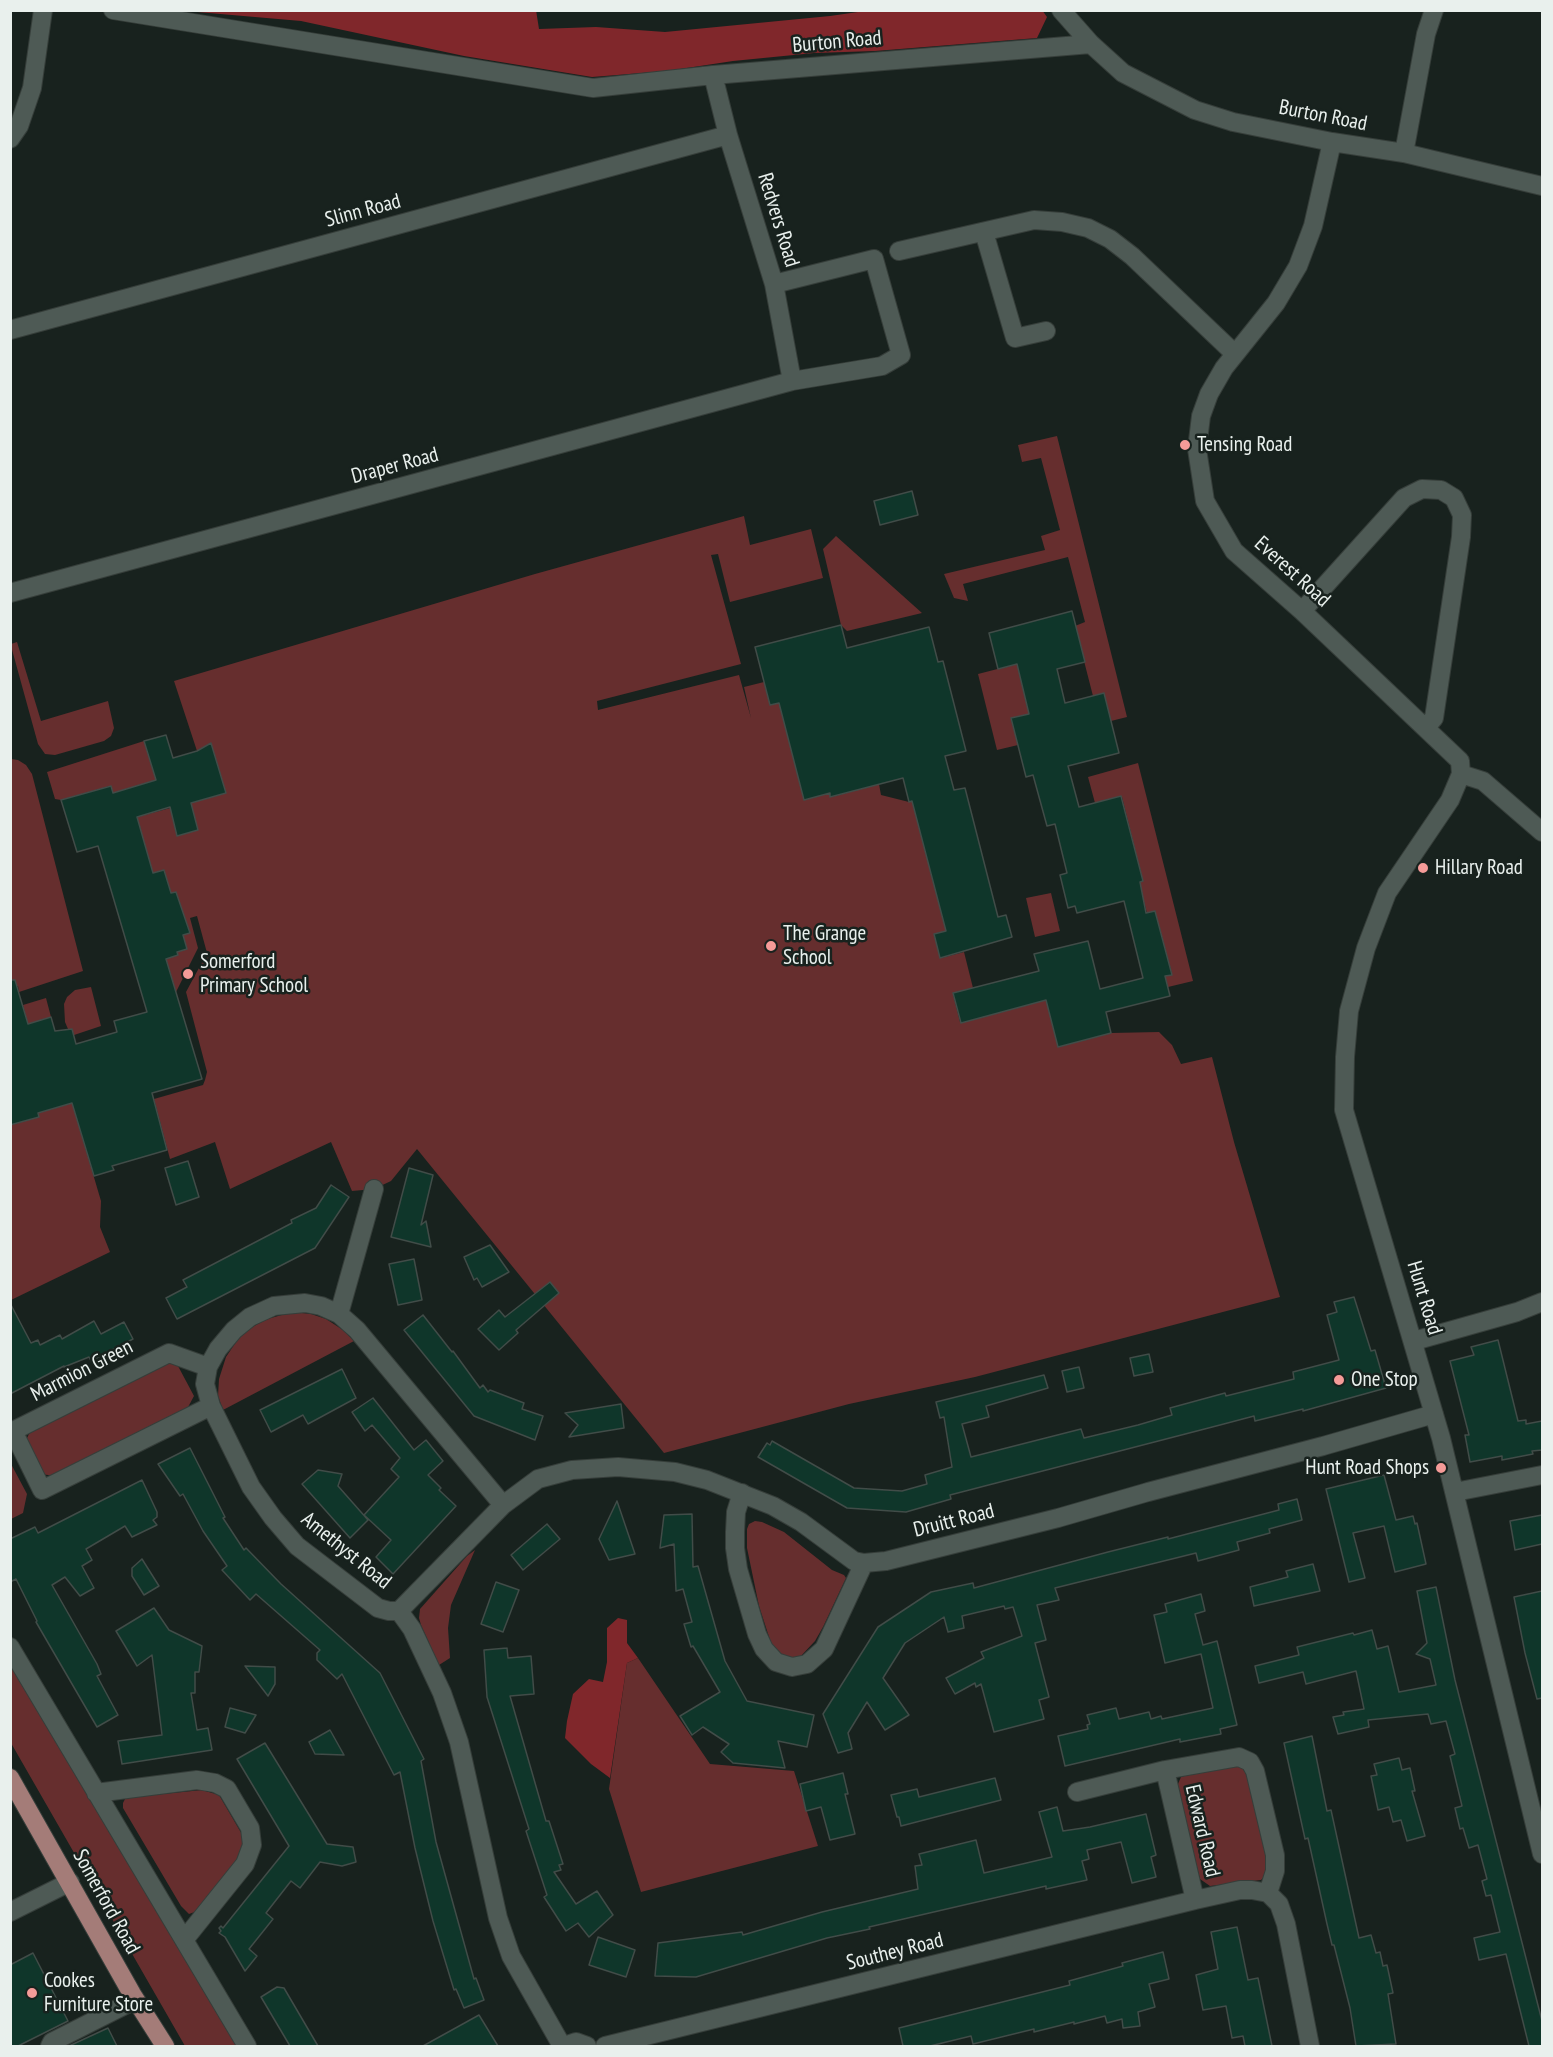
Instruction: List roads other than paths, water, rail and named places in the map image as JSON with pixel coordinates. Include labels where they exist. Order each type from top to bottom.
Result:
[{"type":"main road","name":"Somerford Road","points":[[10,1778],[135,2000],[165,2046]]},
{"type":"street","points":[[10,139],[19,126],[32,88],[43,10]]},
{"type":"street","name":"Burton Road","points":[[113,10],[593,88],[713,75],[1091,44],[1123,73],[1195,110],[1233,122],[1332,142],[1404,153],[1542,186]]},
{"type":"street","points":[[1061,10],[1091,44]]},
{"type":"street","points":[[1404,153],[1426,34],[1434,10]]},
{"type":"street","name":"Redvers Road","points":[[713,75],[728,135],[774,284],[792,381]]},
{"type":"street","name":"Slinn Road","points":[[10,330],[728,135]]},
{"type":"street","name":"Everest Road","points":[[1332,142],[1312,226],[1298,266],[1276,303],[1235,354],[1209,394],[1201,416],[1197,449],[1205,501],[1234,550],[1426,727],[1460,761],[1461,774]]},
{"type":"street","points":[[899,251],[1034,220],[1062,222],[1088,228],[1110,239],[1132,256],[1235,354]]},
{"type":"street","points":[[984,232],[1015,338],[1046,332]]},
{"type":"street","name":"Draper Road","points":[[10,593],[792,381],[882,366],[901,355],[874,259],[774,284]]},
{"type":"street","points":[[1302,611],[1404,498],[1422,489],[1441,490],[1454,498],[1462,515],[1461,537],[1434,717],[1426,727]]},
{"type":"street","points":[[1461,774],[1483,781],[1542,832]]},
{"type":"street","name":"Hunt Road","points":[[1461,774],[1450,800],[1387,893],[1366,948],[1349,1011],[1344,1110],[1414,1341],[1455,1492],[1542,1854]]},
{"type":"street","points":[[339,1314],[374,1189]]},
{"type":"street","points":[[1414,1341],[1517,1312],[1542,1302]]},
{"type":"street","points":[[208,1367],[218,1348],[234,1330],[250,1317],[273,1306],[305,1304],[321,1306],[339,1314],[364,1339],[503,1505]]},
{"type":"street","name":"Marmion Green","points":[[208,1367],[169,1353],[13,1431],[42,1490],[211,1406]]},
{"type":"street","name":"Amethyst Road","points":[[208,1367],[205,1384],[211,1406],[250,1487],[273,1518],[297,1546],[378,1608],[399,1611],[412,1629],[442,1693],[459,1742],[498,1918],[511,1956],[563,2046]]},
{"type":"street","name":"Druitt Road","points":[[864,1563],[886,1561],[1058,1518],[1434,1414]]},
{"type":"street","points":[[399,1611],[503,1505],[538,1479],[572,1470],[595,1468],[618,1467],[675,1472],[706,1480],[742,1493],[773,1506],[801,1522],[854,1561],[864,1563],[824,1649],[807,1664],[792,1667],[776,1662],[764,1649],[757,1634],[738,1569],[735,1548],[736,1512],[742,1493]]},
{"type":"street","points":[[1455,1492],[1542,1475]]},
{"type":"street","points":[[10,1647],[247,2046]]},
{"type":"street","name":"Edward Road","points":[[1077,1792],[1165,1770],[1239,1757],[1250,1762],[1255,1770],[1275,1855],[1275,1870],[1268,1893],[1240,1890],[1195,1900],[1165,1770]]},
{"type":"street","points":[[96,1793],[197,1780],[215,1783],[227,1789],[250,1828],[252,1845],[245,1864],[184,1940]]},
{"type":"street","points":[[10,1912],[70,1882]]},
{"type":"street","points":[[1268,1893],[1283,1911],[1310,2046]]},
{"type":"street","name":"Southey Road","points":[[604,2046],[1195,1900]]},
{"type":"street","points":[[50,2046],[52,2042],[135,2000]]},
{"type":"street","points":[[563,2046],[576,2042],[587,2046]]},
{"type":"place","name":"Tensing Road","points":[[1185,445]]},
{"type":"place","name":"Hillary Road","points":[[1423,868]]},
{"type":"place","name":"The Grange School","points":[[771,946]]},
{"type":"place","name":"Somerford Primary School","points":[[188,974]]},
{"type":"place","name":"One Stop","points":[[1339,1380]]},
{"type":"place","name":"Hunt Road Shops","points":[[1441,1468]]},
{"type":"place","name":"Cookes Furniture Store","points":[[32,1993]]}]
